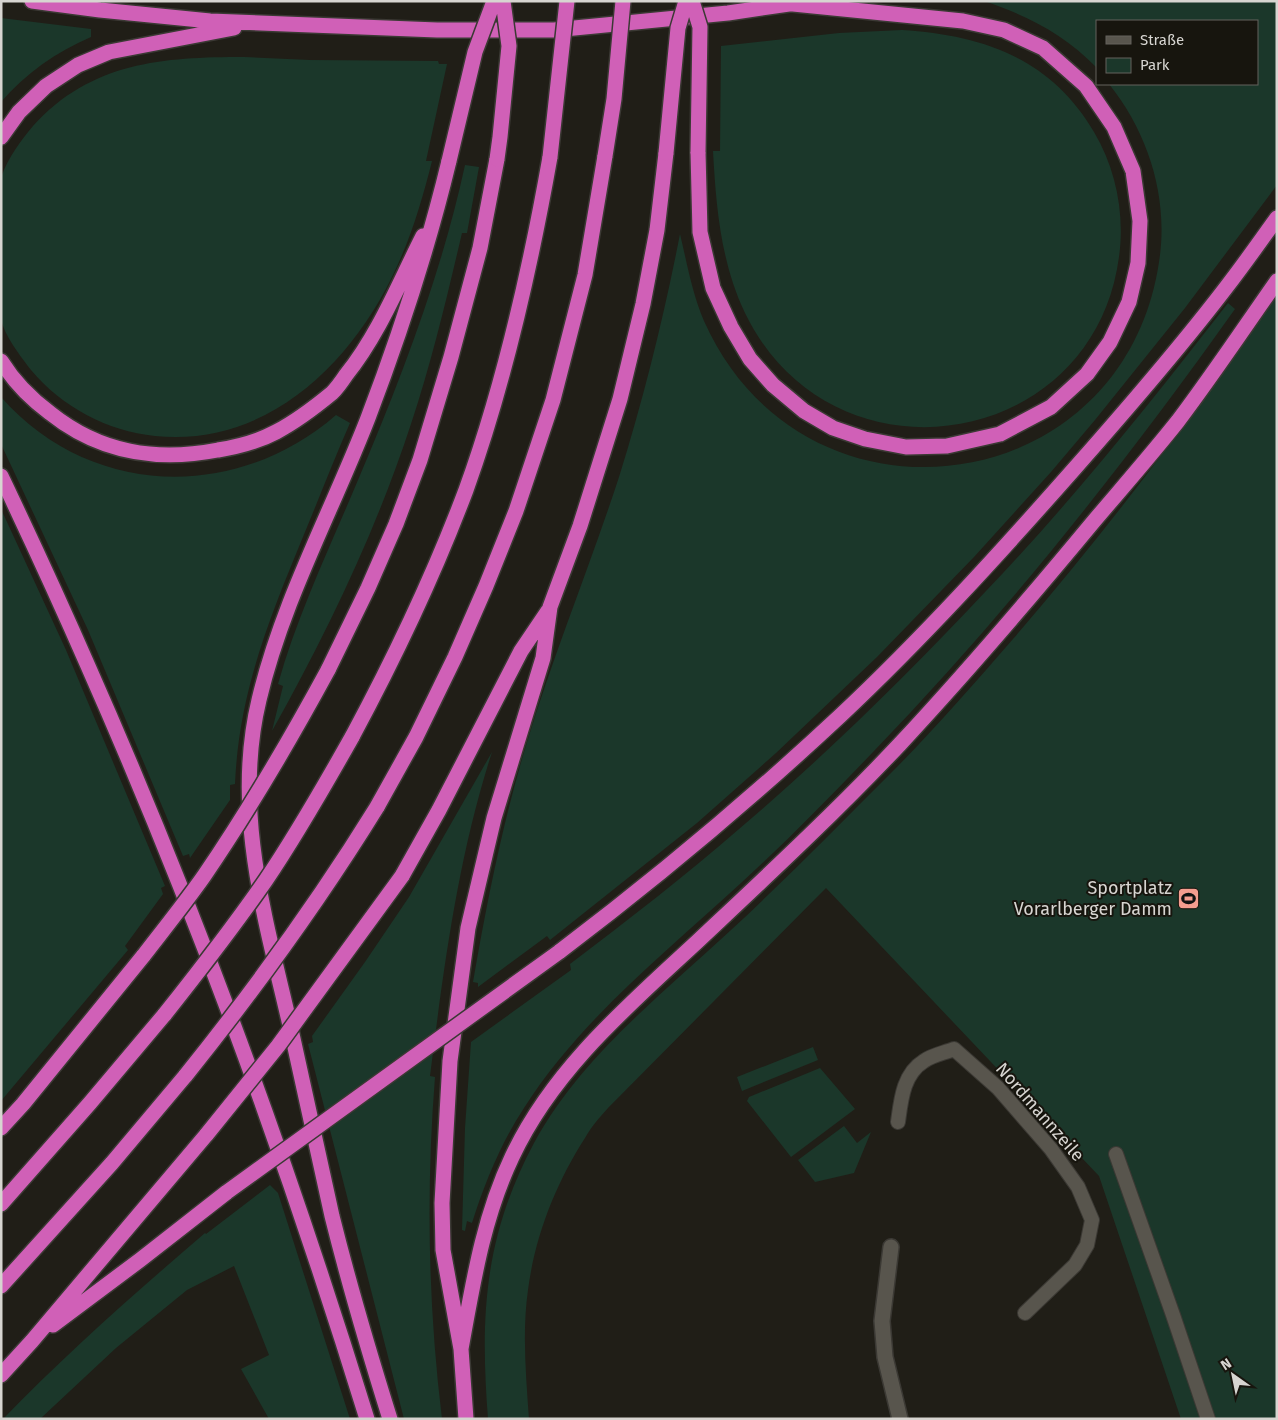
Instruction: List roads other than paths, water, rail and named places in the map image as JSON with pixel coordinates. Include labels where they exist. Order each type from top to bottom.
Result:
[{"type":"highway","points":[[32,1],[210,21],[437,30],[554,30],[728,13],[809,1]]},
{"type":"highway","points":[[390,1419],[332,1216],[293,1038],[264,918],[253,854],[249,782],[253,732],[270,662],[285,617],[368,417],[422,264],[475,52],[494,1]]},
{"type":"highway","points":[[1,1128],[23,1104],[144,955],[203,877],[282,753],[328,670],[368,588],[396,524],[420,460],[451,357],[480,248],[497,159],[509,46],[503,1]]},
{"type":"highway","points":[[1,1204],[90,1104],[165,1014],[265,881],[316,801],[381,683],[413,618],[466,488],[495,399],[518,318],[536,239],[550,157],[567,1]]},
{"type":"highway","points":[[1,1286],[112,1163],[186,1075],[268,970],[338,870],[377,807],[416,737],[455,657],[516,511],[553,400],[585,275],[614,99],[623,1]]},
{"type":"highway","points":[[466,1419],[461,1349],[443,1250],[444,1163],[450,1061],[468,928],[494,818],[543,658],[550,607],[580,526],[620,399],[643,304],[657,230],[678,28],[686,1]]},
{"type":"highway","points":[[692,1],[700,27],[698,152],[700,232],[713,288],[731,327],[750,359],[773,385],[804,411],[834,428],[865,439],[906,446],[948,446],[1000,434],[1052,407],[1087,374],[1110,342],[1129,302],[1138,263],[1140,221],[1133,171],[1114,127],[1086,86],[1043,48],[1004,30],[963,21],[793,4]]},
{"type":"highway","points":[[1,137],[19,112],[46,86],[78,65],[109,52],[265,23]]},
{"type":"highway","points":[[1,361],[34,402],[69,428],[105,444],[144,454],[181,455],[236,447],[275,432],[333,392],[364,353],[438,206]]},
{"type":"highway","points":[[32,1341],[227,1192],[559,952],[622,904],[718,826],[842,714],[918,639],[1012,539],[1139,395],[1229,285],[1277,218]]},
{"type":"highway","points":[[461,1349],[481,1246],[492,1207],[512,1156],[554,1088],[572,1065],[619,1015],[843,802],[899,745],[970,666],[1040,586],[1177,422],[1277,281]]},
{"type":"highway","points":[[1,476],[89,666],[179,883],[282,1163],[347,1353],[367,1419]]},
{"type":"highway","points":[[1,1375],[207,1134],[278,1046],[402,876],[444,801],[521,651],[550,607]]},
{"type":"street","points":[[891,1247],[882,1321],[885,1357],[900,1419]]},
{"type":"lane","name":"Nordmannzeile","points":[[898,1122],[902,1094],[914,1070],[924,1061],[954,1049],[998,1088],[1051,1149],[1078,1186],[1092,1220],[1087,1244],[1075,1265],[1025,1313]]},
{"type":"lane","points":[[1116,1154],[1172,1310],[1208,1419]]},
{"type":"place","name":"Sportplatz Vorarlberger Damm","points":[[1188,898]]}]
